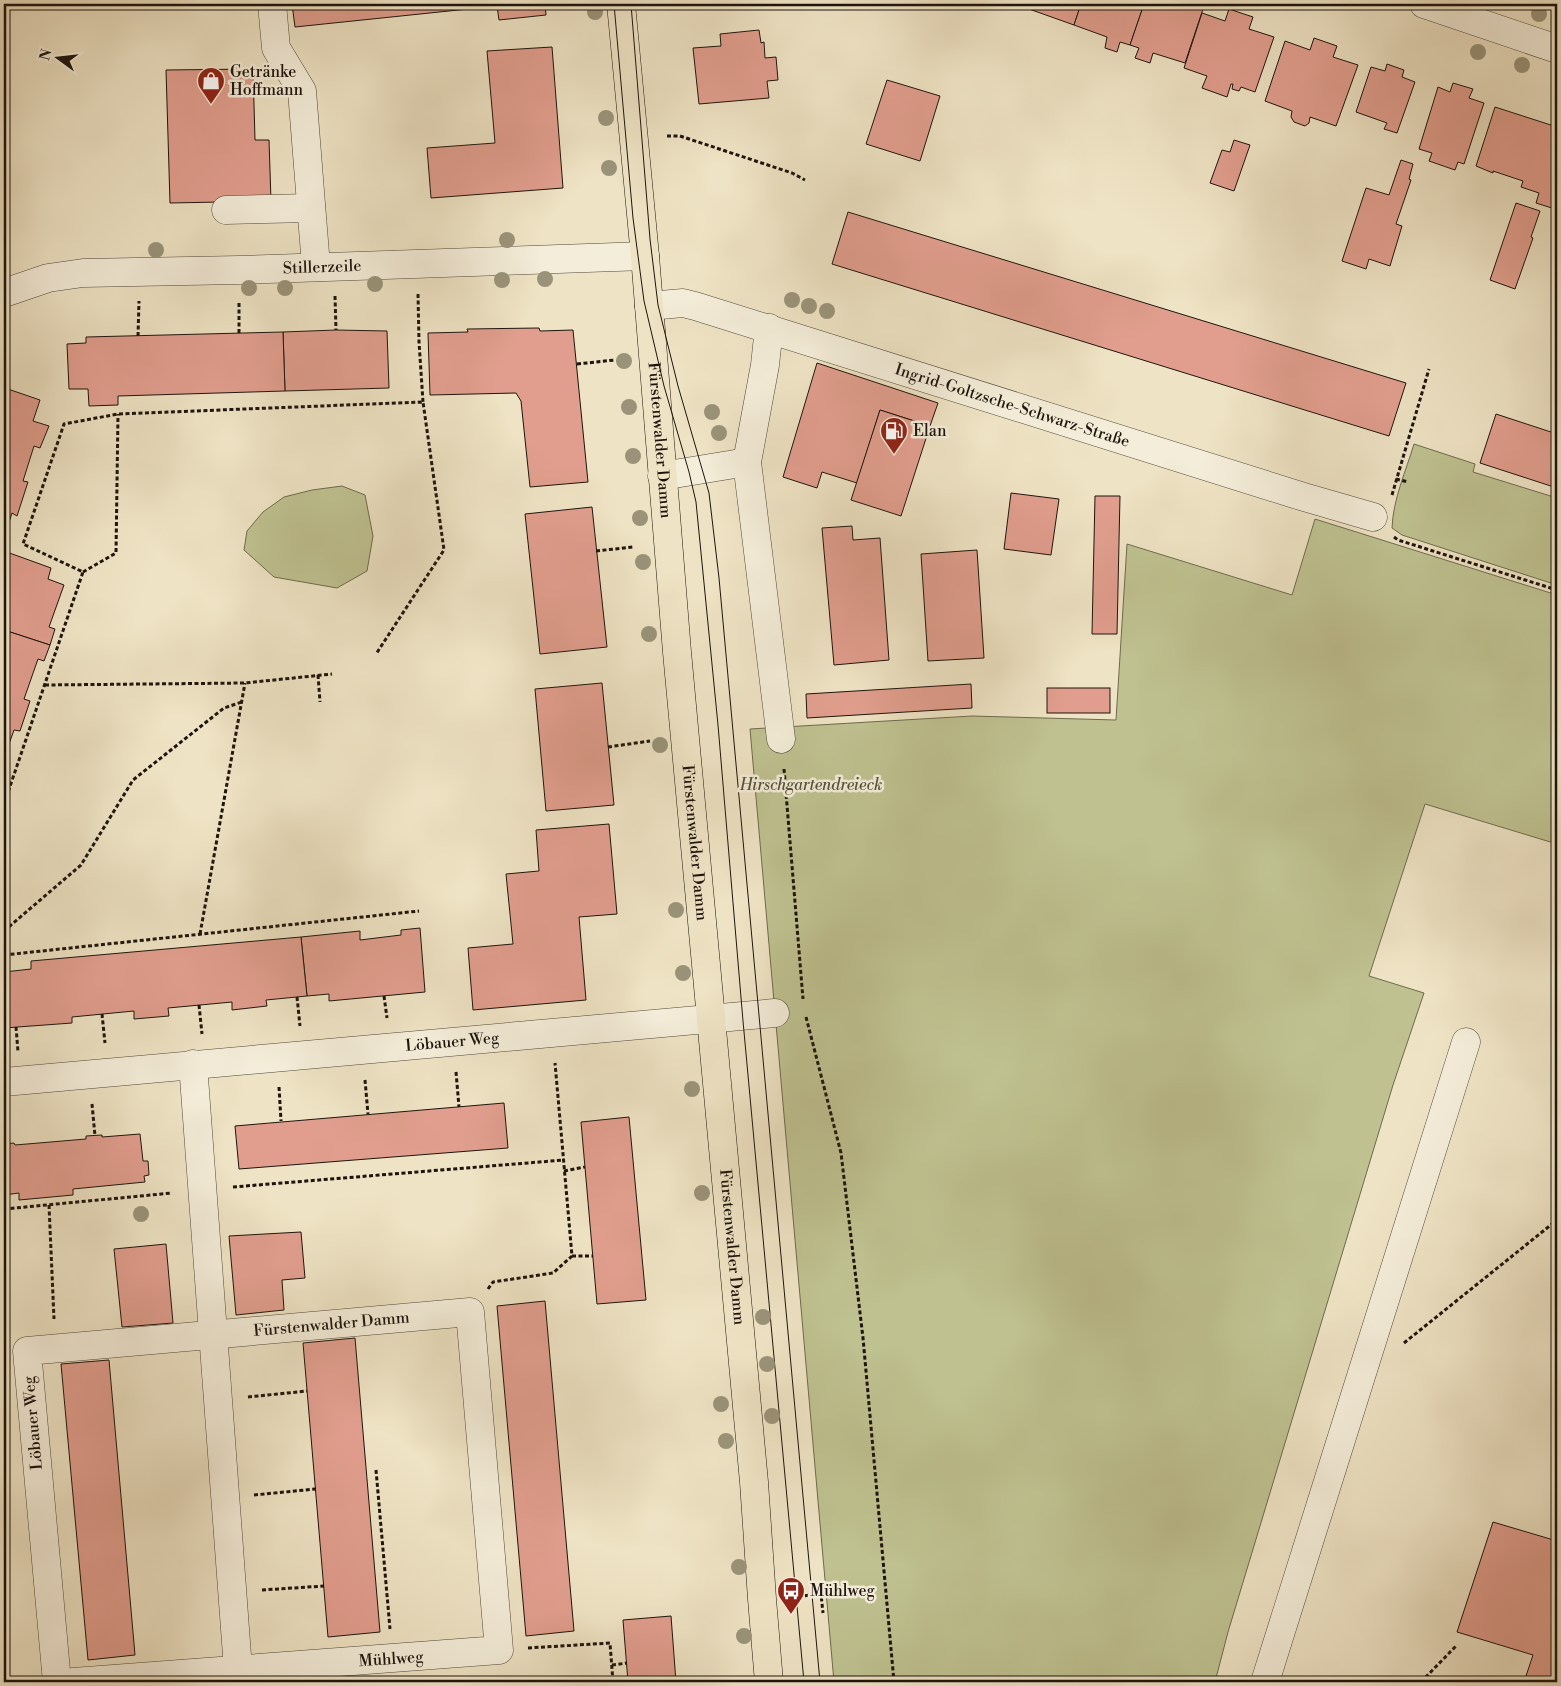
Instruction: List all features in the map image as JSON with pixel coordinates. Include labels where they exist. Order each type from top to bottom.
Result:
[{"type":"main road","name":"Fürstenwalder Damm","points":[[621,4],[754,1482],[769,1682]]},
{"type":"street","points":[[272,4],[276,48],[302,91],[316,266]]},
{"type":"street","points":[[1424,4],[1557,50]]},
{"type":"street","points":[[226,210],[311,208]]},
{"type":"street","name":"Stillerzeile","points":[[4,293],[48,278],[84,273],[645,256]]},
{"type":"street","name":"Ingrid-Goltzsche-Schwarz-Straße","points":[[649,306],[683,303],[769,328],[1378,522]]},
{"type":"street","points":[[769,328],[766,365],[747,462],[781,739]]},
{"type":"street","points":[[662,476],[747,462]]},
{"type":"street","name":"Löbauer Weg","points":[[4,1082],[775,1013]]},
{"type":"street","points":[[1266,1682],[1466,1042]]},
{"type":"street","points":[[193,1064],[238,1669]]},
{"type":"street","points":[[470,1312],[499,1650]]},
{"type":"street","name":"Fürstenwalder Damm","points":[[213,1334],[470,1312]]},
{"type":"street","name":"Löbauer Weg","points":[[57,1682],[27,1351],[213,1334]]},
{"type":"street","name":"Mühlweg","points":[[73,1682],[499,1650]]},
{"type":"path","points":[[667,136],[680,136],[792,173],[805,180]]},
{"type":"path","points":[[376,654],[444,550],[423,402],[417,263]]},
{"type":"path","points":[[576,364],[615,360]]},
{"type":"path","points":[[1429,369],[1396,479],[1378,522],[1398,540],[1557,590]]},
{"type":"path","points":[[83,572],[23,544],[64,424],[118,414],[423,402]]},
{"type":"path","points":[[4,804],[83,572],[116,553],[118,414]]},
{"type":"path","points":[[1396,479],[1408,482]]},
{"type":"path","points":[[596,551],[633,547]]},
{"type":"path","points":[[45,685],[245,683],[332,674]]},
{"type":"path","points":[[318,675],[320,702]]},
{"type":"path","points":[[200,934],[245,683]]},
{"type":"path","points":[[4,931],[81,865],[133,780],[224,708],[242,702]]},
{"type":"path","points":[[781,739],[803,1001]]},
{"type":"path","points":[[608,747],[650,741]]},
{"type":"path","points":[[4,955],[419,911]]},
{"type":"path","points":[[804,1010],[841,1154],[863,1338],[894,1682]]},
{"type":"path","points":[[552,1032],[572,1256]]},
{"type":"path","points":[[5,1109],[8,1143]]},
{"type":"path","points":[[4,1209],[203,1190],[564,1160]]},
{"type":"path","points":[[564,1171],[585,1167]]},
{"type":"path","points":[[49,1205],[56,1348]]},
{"type":"path","points":[[1397,1348],[1557,1220]]},
{"type":"path","points":[[470,1312],[493,1282],[553,1273],[572,1256],[593,1256]]},
{"type":"path","points":[[218,1400],[308,1391]]},
{"type":"path","points":[[376,1470],[392,1659]]},
{"type":"path","points":[[225,1498],[316,1488]]},
{"type":"path","points":[[232,1592],[324,1586]]},
{"type":"path","points":[[762,1599],[821,1594],[823,1614]]},
{"type":"path","points":[[499,1650],[610,1643],[613,1682]]},
{"type":"path","points":[[1421,1682],[1456,1646]]},
{"type":"path","points":[[612,1665],[627,1663]]},
{"type":"green space","points":[[1414,444],[1475,464],[1473,472],[1557,498],[1557,585],[1402,535],[1392,528],[1397,496]]},
{"type":"green space","points":[[342,486],[365,495],[373,536],[367,571],[337,588],[274,577],[244,550],[247,531],[263,512],[284,497],[312,490]]},
{"type":"green space","name":"Hirschgartendreieck","points":[[1315,519],[1557,595],[1557,844],[1425,804],[1369,976],[1424,993],[1393,1085],[1228,1632],[1215,1682],[834,1682],[750,729],[972,716],[1116,720],[1127,544],[1292,595]]},
{"type":"building","points":[[292,4],[545,4],[546,15],[499,20],[497,6],[295,27]]},
{"type":"building","points":[[1031,4],[1081,4],[1074,25],[1029,9]]},
{"type":"building","points":[[1081,4],[1144,4],[1130,45],[1120,42],[1117,52],[1105,48],[1107,37],[1074,25]]},
{"type":"building","points":[[1144,4],[1198,4],[1204,6],[1185,63],[1153,53],[1150,63],[1135,58],[1139,48],[1130,45]]},
{"type":"building","points":[[1229,9],[1253,17],[1249,29],[1274,37],[1255,92],[1241,87],[1239,91],[1232,89],[1233,84],[1231,84],[1227,97],[1202,88],[1207,76],[1184,68],[1202,13],[1225,21]]},
{"type":"building","points":[[759,30],[761,43],[764,42],[765,58],[776,57],[778,80],[767,81],[769,98],[699,104],[693,48],[721,46],[720,34]]},
{"type":"building","points":[[1314,38],[1337,46],[1333,57],[1358,65],[1336,126],[1310,117],[1309,123],[1305,126],[1294,122],[1291,117],[1292,111],[1265,101],[1285,41],[1310,50]]},
{"type":"building","points":[[552,47],[563,188],[431,198],[427,148],[495,143],[487,51]]},
{"type":"building","points":[[1387,64],[1404,70],[1402,77],[1415,82],[1397,133],[1384,129],[1387,123],[1356,112],[1371,67],[1385,71]]},
{"type":"building","name":"Getränke Hoffmann","points":[[253,69],[255,140],[269,140],[271,201],[170,203],[166,70]]},
{"type":"building","points":[[887,80],[940,96],[920,161],[866,144]]},
{"type":"building","points":[[1453,83],[1473,89],[1469,98],[1484,103],[1464,164],[1458,162],[1455,170],[1429,161],[1432,153],[1419,149],[1438,87],[1450,92]]},
{"type":"building","points":[[1495,107],[1557,127],[1557,201],[1555,209],[1536,203],[1539,193],[1521,187],[1523,181],[1476,166]]},
{"type":"building","points":[[1234,140],[1250,145],[1234,191],[1210,183],[1222,150],[1230,152]]},
{"type":"building","points":[[1401,160],[1413,164],[1409,179],[1411,180],[1396,224],[1402,226],[1390,266],[1369,259],[1366,269],[1342,261],[1366,188],[1389,195]]},
{"type":"building","points":[[1516,203],[1540,211],[1531,237],[1533,238],[1515,289],[1490,280]]},
{"type":"building","points":[[848,212],[1406,383],[1389,436],[832,264]]},
{"type":"building","points":[[539,328],[540,331],[573,330],[588,482],[530,487],[521,401],[516,393],[430,395],[428,333],[468,332],[467,329]]},
{"type":"building","points":[[387,331],[389,388],[285,391],[283,332]]},
{"type":"building","points":[[283,332],[285,391],[118,396],[118,405],[89,406],[88,389],[69,389],[67,344],[86,343],[86,337]]},
{"type":"building","points":[[817,363],[938,403],[930,426],[880,410],[857,483],[822,472],[817,488],[783,477]]},
{"type":"building","points":[[5,388],[40,400],[33,421],[49,426],[40,448],[34,446],[23,481],[28,482],[17,516],[12,513],[4,538]]},
{"type":"building","name":"Elan","points":[[880,410],[930,426],[901,516],[851,500]]},
{"type":"building","points":[[1496,414],[1557,434],[1557,488],[1480,463]]},
{"type":"building","points":[[1011,493],[1059,499],[1051,555],[1004,549]]},
{"type":"building","points":[[1095,496],[1120,496],[1117,634],[1092,634]]},
{"type":"building","points":[[592,507],[607,647],[540,654],[525,514]]},
{"type":"building","points":[[852,526],[853,540],[880,538],[889,660],[834,665],[822,528]]},
{"type":"building","points":[[977,550],[984,658],[928,661],[921,554]]},
{"type":"building","points":[[4,551],[51,568],[48,579],[64,585],[49,627],[55,629],[50,645],[4,630]]},
{"type":"building","points":[[4,630],[50,645],[44,661],[38,659],[24,699],[30,701],[20,731],[14,730],[4,758]]},
{"type":"building","points":[[602,683],[614,805],[546,811],[535,689]]},
{"type":"building","points":[[971,684],[972,708],[807,718],[806,694]]},
{"type":"building","points":[[1047,688],[1110,688],[1110,713],[1047,713]]},
{"type":"building","points":[[609,824],[617,914],[579,917],[586,1000],[473,1010],[468,948],[513,944],[506,874],[539,871],[536,830]]},
{"type":"building","points":[[420,928],[425,992],[329,1001],[329,994],[307,996],[301,937],[360,931],[360,940],[401,935],[401,930]]},
{"type":"building","points":[[301,937],[307,996],[266,1000],[267,1006],[232,1010],[232,1002],[168,1008],[169,1016],[134,1019],[134,1011],[72,1017],[72,1023],[4,1028],[4,972],[31,969],[31,961]]},
{"type":"building","points":[[504,1103],[508,1148],[239,1169],[235,1126]]},
{"type":"building","points":[[629,1117],[646,1300],[597,1304],[581,1122]]},
{"type":"building","points":[[140,1134],[143,1161],[148,1161],[149,1175],[144,1176],[145,1182],[73,1189],[73,1195],[19,1200],[19,1193],[4,1195],[4,1144],[14,1143],[15,1145],[86,1139],[86,1136],[102,1135],[102,1137]]},
{"type":"building","points":[[301,1232],[305,1278],[282,1280],[284,1310],[236,1315],[229,1236]]},
{"type":"building","points":[[166,1244],[173,1323],[122,1327],[114,1249]]},
{"type":"building","points":[[545,1301],[574,1631],[526,1636],[497,1306]]},
{"type":"building","points":[[355,1338],[380,1632],[328,1637],[303,1343]]},
{"type":"building","points":[[109,1360],[135,1655],[88,1660],[61,1364]]},
{"type":"building","points":[[1493,1522],[1557,1541],[1557,1682],[1524,1682],[1533,1655],[1457,1632]]},
{"type":"building","points":[[671,1616],[676,1682],[628,1682],[623,1620]]},
{"type":"tram line","points":[[614,4],[633,218],[644,301],[664,386],[696,502],[718,725],[743,1021],[804,1682]]},
{"type":"tram line","points":[[631,4],[650,239],[658,305],[678,386],[709,493],[719,578],[820,1682]]},
{"type":"place","name":"Getränke Hoffmann","points":[[211,105]]},
{"type":"place","name":"Elan","points":[[894,455]]},
{"type":"place","name":"Mühlweg","points":[[791,1615]]}]
